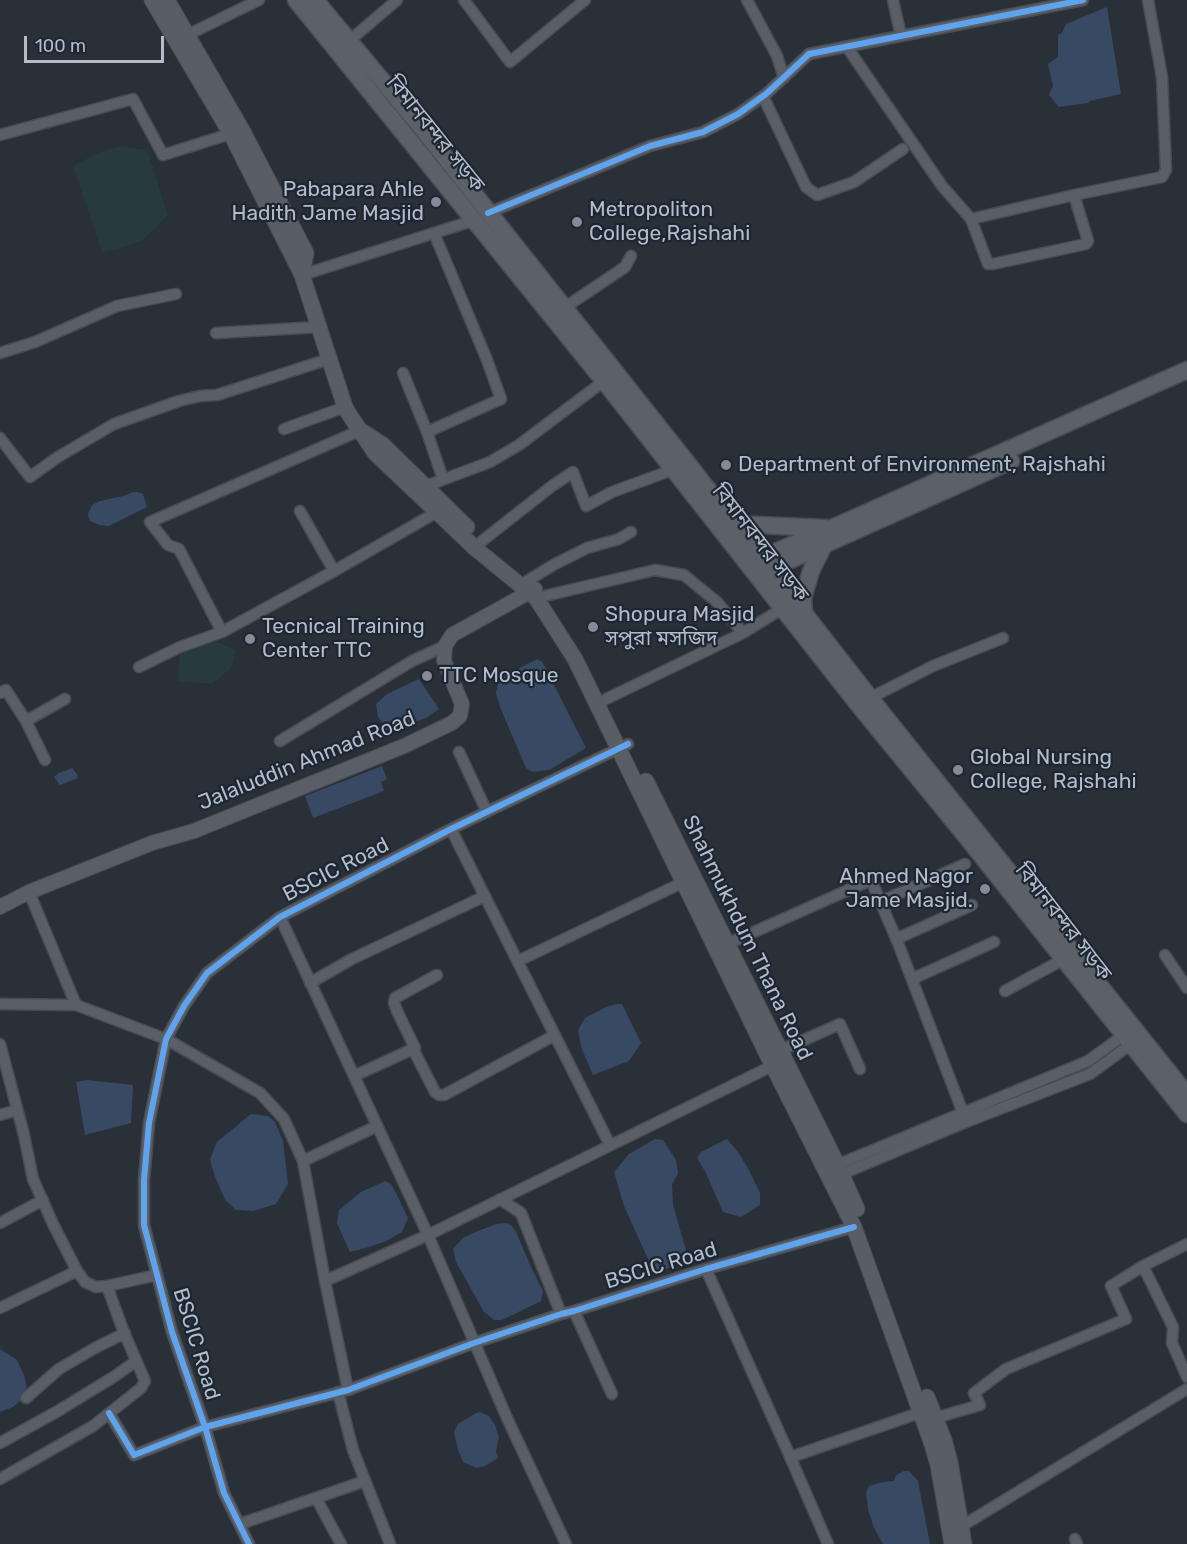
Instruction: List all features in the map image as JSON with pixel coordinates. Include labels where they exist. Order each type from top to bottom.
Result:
[{"type":"main road","name":"Shahmukhdum Thana Road","points":[[152,0],[182,37]]},
{"type":"main road","name":"Shahmukhdum Thana Road","points":[[166,0],[182,37],[236,132],[302,275],[345,407],[375,453],[476,549],[534,591],[623,746],[834,1172],[863,1223],[928,1415],[952,1544]]},
{"type":"main road","name":"বিমানবন্দর সড়ক","points":[[296,0],[564,308],[1180,1092],[1187,1114]]},
{"type":"main road","name":"বিমানবন্দর সড়ক","points":[[315,0],[425,132],[482,216],[604,381],[857,703],[1127,1040],[1180,1092]]},
{"type":"main road","points":[[766,564],[832,528],[1187,370]]},
{"type":"main road","points":[[766,564],[824,545],[1187,381]]},
{"type":"main road","name":"Shahmukhdum Thana Road","points":[[361,430],[383,445],[534,591],[580,648],[606,699],[623,746]]},
{"type":"main road","points":[[734,524],[832,528]]},
{"type":"main road","points":[[804,613],[803,598],[811,571],[824,545]]},
{"type":"main road","name":"Shahmukhdum Thana Road","points":[[689,880],[727,944],[779,1059]]},
{"type":"main road","name":"Shahmukhdum Thana Road","points":[[834,1172],[928,1415],[944,1440],[964,1544]]},
{"type":"street","points":[[182,37],[260,0]]},
{"type":"street","points":[[349,41],[397,0]]},
{"type":"street","points":[[464,0],[510,62],[585,0]]},
{"type":"street","points":[[747,0],[777,56],[784,78]]},
{"type":"street","points":[[893,0],[901,36]]},
{"type":"street","points":[[302,275],[482,216],[650,146],[703,132],[738,114],[763,96],[808,54],[1083,0]]},
{"type":"street","points":[[971,219],[1162,177],[1166,170],[1162,77],[1148,0]]},
{"type":"street","points":[[847,47],[942,186],[971,219],[988,264],[1086,244],[1088,241],[1074,195]]},
{"type":"street","points":[[763,96],[806,187],[818,195],[854,182],[903,149]]},
{"type":"street","points":[[0,135],[133,99],[163,155],[236,132]]},
{"type":"street","points":[[427,432],[501,399],[434,232]]},
{"type":"street","points":[[564,308],[625,267],[631,256]]},
{"type":"street","points":[[0,353],[35,342],[117,306],[176,294]]},
{"type":"street","points":[[216,333],[319,327]]},
{"type":"street","points":[[0,438],[30,477],[58,457],[114,424],[179,401],[217,395],[329,359]]},
{"type":"street","points":[[403,374],[427,432],[443,480]]},
{"type":"street","points":[[426,486],[490,462],[519,445],[604,381]]},
{"type":"street","points":[[284,429],[345,407]]},
{"type":"street","points":[[222,632],[179,549],[168,544],[150,522],[361,430]]},
{"type":"street","points":[[482,541],[573,472],[586,506],[612,492],[675,469]]},
{"type":"street","points":[[300,511],[334,571]]},
{"type":"street","points":[[139,667],[180,647],[222,632],[437,512]]},
{"type":"street","points":[[534,591],[555,564],[587,548],[619,539],[631,532]]},
{"type":"street","points":[[280,741],[412,660],[445,646],[452,635],[534,591],[655,570],[684,575],[717,602],[743,633]]},
{"type":"street","points":[[606,699],[743,633],[783,608]]},
{"type":"street","points":[[870,698],[933,666],[1003,638]]},
{"type":"street","name":"Jalaluddin Ahmad Road","points":[[0,907],[29,892],[142,847],[194,831],[404,747],[452,723],[460,716],[462,704],[444,661],[445,646]]},
{"type":"street","points":[[0,693],[6,690],[26,721],[45,760]]},
{"type":"street","points":[[26,721],[65,699]]},
{"type":"street","name":"BSCIC Road","points":[[249,1544],[224,1493],[205,1428],[172,1332],[144,1225],[144,1180],[149,1123],[166,1039],[184,1006],[207,973],[280,917],[452,829],[623,746]]},
{"type":"street","points":[[459,752],[487,812]]},
{"type":"street","points":[[452,829],[610,1145]]},
{"type":"street","points":[[880,902],[965,864]]},
{"type":"street","points":[[518,961],[689,880]]},
{"type":"street","points":[[727,944],[871,880],[963,1113]]},
{"type":"street","points":[[29,892],[76,1005]]},
{"type":"street","points":[[310,983],[352,960],[485,896]]},
{"type":"street","points":[[896,939],[972,905]]},
{"type":"street","name":"BSCIC Road","points":[[280,917],[428,1235],[507,1418],[566,1544]]},
{"type":"street","points":[[912,979],[994,942]]},
{"type":"street","points":[[1165,955],[1187,988]]},
{"type":"street","points":[[1005,991],[1064,959]]},
{"type":"street","points":[[354,1076],[415,1048],[398,1014],[394,1003],[395,998],[437,975]]},
{"type":"street","points":[[0,1004],[76,1005],[166,1039],[260,1093],[284,1119],[303,1161],[353,1450],[390,1544]]},
{"type":"street","points":[[325,1281],[428,1235],[610,1145],[779,1059],[840,1024],[861,1069]]},
{"type":"street","points":[[412,1049],[435,1092],[444,1095],[555,1035]]},
{"type":"street","points":[[834,1172],[963,1113],[1088,1061],[1127,1040]]},
{"type":"street","points":[[834,1172],[1090,1074],[1127,1040]]},
{"type":"street","points":[[0,1044],[3,1070],[17,1110],[33,1179],[77,1271],[85,1282],[96,1287],[157,1275]]},
{"type":"street","points":[[0,1115],[17,1110]]},
{"type":"street","points":[[303,1161],[377,1126]]},
{"type":"street","points":[[500,1199],[521,1213],[561,1314]]},
{"type":"street","points":[[0,1223],[43,1200]]},
{"type":"street","name":"BSCIC Road","points":[[109,1413],[134,1455],[205,1428],[343,1391],[561,1314],[706,1269],[854,1227]]},
{"type":"street","points":[[790,1457],[928,1415],[980,1405],[974,1394],[1006,1370],[1126,1319],[1111,1286],[1143,1266],[1187,1244]]},
{"type":"street","points":[[1143,1266],[1173,1327],[1172,1343],[1187,1377]]},
{"type":"street","points":[[706,1269],[828,1544]]},
{"type":"street","points":[[0,1308],[77,1271]]},
{"type":"street","points":[[0,1479],[84,1431],[141,1388],[145,1381],[107,1286]]},
{"type":"street","points":[[574,1311],[612,1394]]},
{"type":"street","points":[[26,1398],[59,1369],[124,1333]]},
{"type":"street","points":[[0,1443],[40,1422],[136,1361]]},
{"type":"street","points":[[962,1526],[1187,1389]]},
{"type":"street","points":[[240,1524],[365,1481]]},
{"type":"street","points":[[316,1498],[341,1544]]},
{"type":"green space","points":[[120,146],[147,150],[168,215],[142,240],[102,252],[73,166],[100,152]]},
{"type":"green space","points":[[214,641],[236,650],[231,668],[212,684],[178,681],[180,653],[197,644]]},
{"type":"water","points":[[1107,7],[1121,94],[1088,103],[1059,107],[1049,95],[1053,86],[1048,64],[1058,57],[1058,35],[1062,33],[1066,24]]},
{"type":"water","points":[[133,492],[143,494],[147,507],[109,526],[90,521],[88,514],[92,505]]},
{"type":"water","points":[[537,659],[545,667],[586,748],[549,770],[533,772],[526,768],[496,693],[499,679]]},
{"type":"water","points":[[419,679],[439,709],[426,718],[388,732],[378,717],[376,704],[387,694]]},
{"type":"water","points":[[382,766],[387,779],[381,782],[384,791],[313,818],[305,796]]},
{"type":"water","points":[[72,768],[78,778],[60,785],[54,777]]},
{"type":"water","points":[[616,1004],[622,1004],[641,1043],[629,1061],[593,1075],[581,1047],[578,1030],[585,1018]]},
{"type":"water","points":[[87,1080],[133,1085],[131,1123],[85,1135],[76,1082]]},
{"type":"water","points":[[251,1114],[268,1116],[275,1122],[283,1141],[288,1184],[276,1204],[253,1211],[236,1210],[225,1200],[210,1159],[217,1142]]},
{"type":"water","points":[[655,1139],[663,1140],[676,1160],[678,1174],[672,1184],[673,1205],[687,1254],[684,1260],[657,1272],[652,1268],[624,1206],[614,1172],[629,1154]]},
{"type":"water","points":[[727,1139],[749,1170],[760,1193],[760,1205],[741,1217],[723,1212],[697,1158],[701,1152]]},
{"type":"water","points":[[385,1181],[391,1184],[408,1218],[402,1232],[386,1241],[350,1252],[337,1223],[339,1210],[361,1192]]},
{"type":"water","points":[[496,1224],[511,1225],[516,1232],[543,1291],[541,1301],[502,1320],[494,1320],[484,1312],[456,1262],[453,1249],[463,1238]]},
{"type":"water","points":[[0,1349],[17,1360],[27,1389],[20,1401],[13,1407],[0,1412]]},
{"type":"water","points":[[480,1412],[489,1416],[495,1425],[499,1437],[496,1452],[498,1458],[485,1466],[476,1468],[463,1462],[454,1432],[458,1424]]},
{"type":"water","points":[[909,1471],[918,1481],[930,1544],[883,1544],[874,1528],[866,1493],[869,1486],[894,1481],[896,1475]]},
{"type":"cycle path","points":[[488,213],[650,146],[703,132],[738,114],[766,94],[809,54],[1083,0]]},
{"type":"cycle path","points":[[249,1544],[224,1493],[205,1427],[172,1332],[144,1225],[144,1180],[149,1123],[166,1039],[184,1006],[207,973],[280,917],[451,829],[628,744]]},
{"type":"cycle path","points":[[109,1413],[134,1455],[205,1427],[348,1390],[474,1343],[561,1314],[706,1269],[854,1227]]},
{"type":"place","name":"Pabapara Ahle Hadith Jame Masjid","points":[[436,202]]},
{"type":"place","name":"Metropoliton College,Rajshahi","points":[[577,222]]},
{"type":"place","name":"Department of Environment, Rajshahi","points":[[726,465]]},
{"type":"place","name":"Shopura Masjid সপুরা মসজিদ","points":[[593,627]]},
{"type":"place","name":"Tecnical Training Center TTC","points":[[250,639]]},
{"type":"place","name":"TTC Mosque","points":[[427,676]]},
{"type":"place","name":"Global Nursing College, Rajshahi","points":[[958,770]]},
{"type":"place","name":"Ahmed Nagor Jame Masjid.","points":[[985,889]]}]
